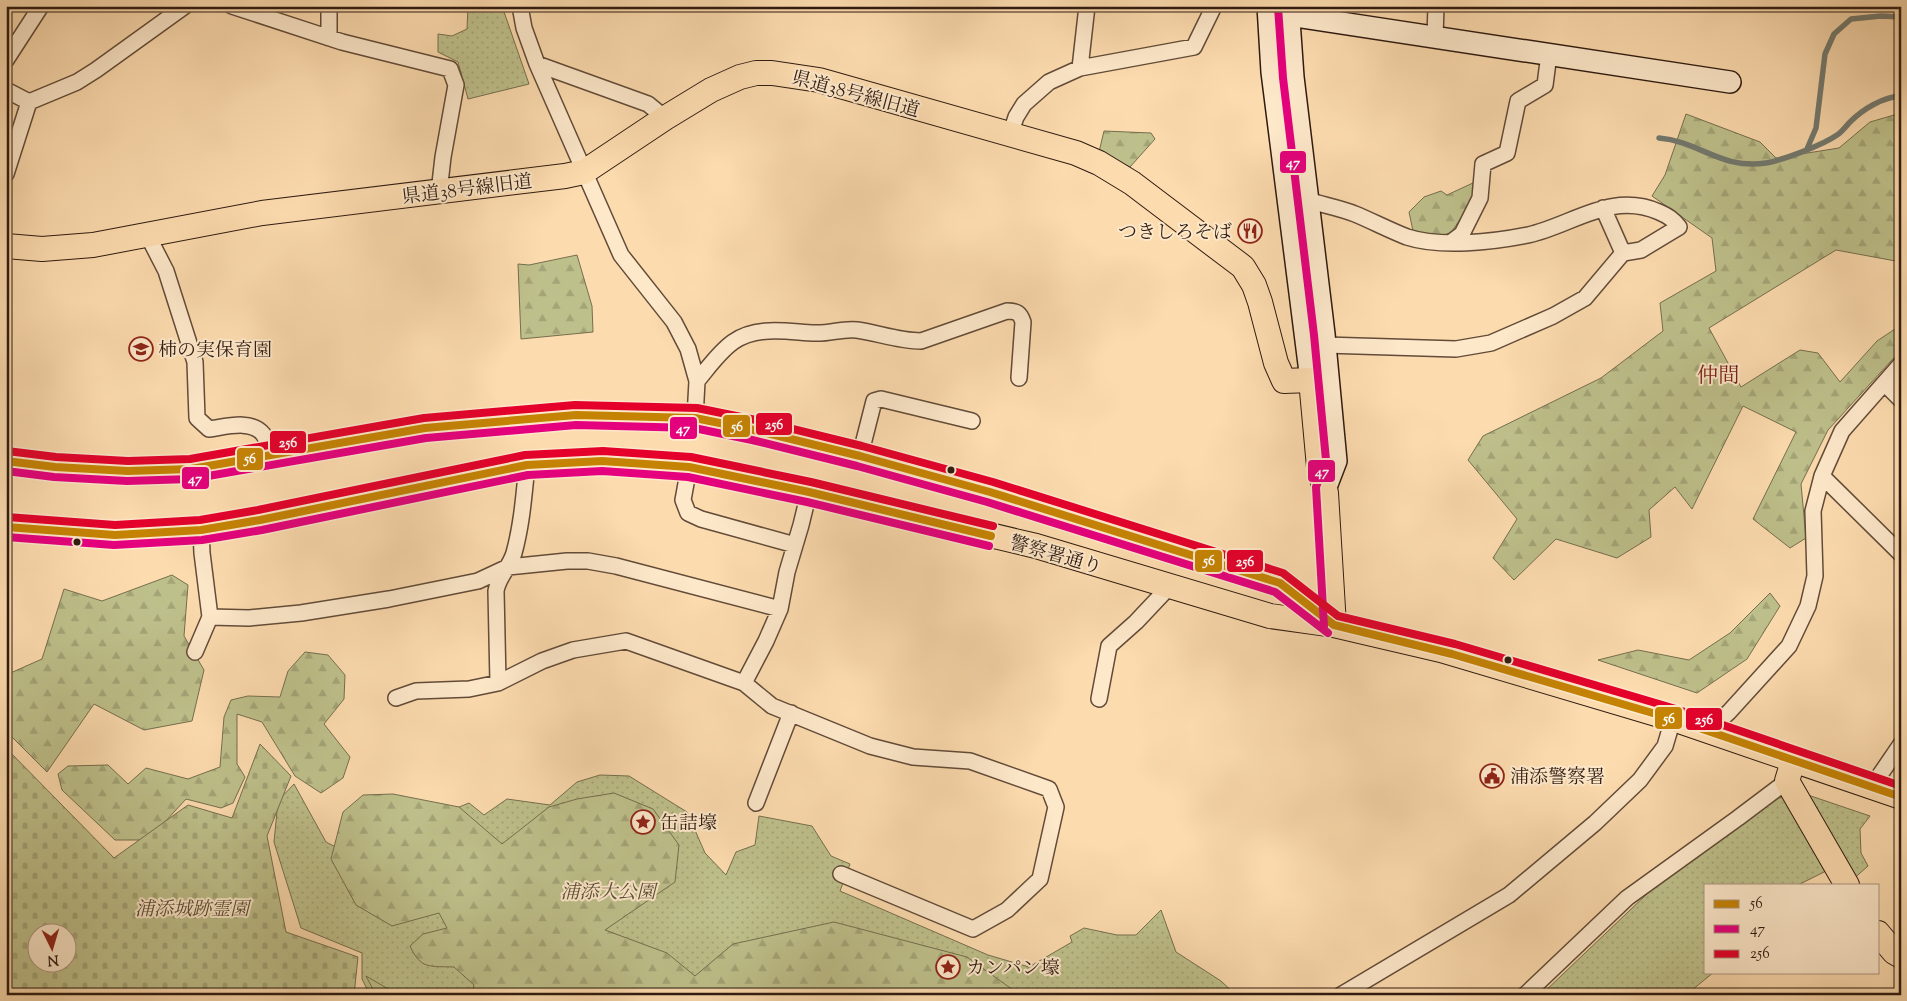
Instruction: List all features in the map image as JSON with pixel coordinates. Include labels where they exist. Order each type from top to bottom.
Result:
[{"type":"main road","name":"県道38号線旧道","points":[[6,246],[42,249],[93,245],[262,213],[565,176],[584,172],[711,90],[740,77],[756,73],[772,73],[819,80],[1076,153],[1099,163],[1132,183],[1243,268],[1254,285],[1276,363],[1284,381],[1311,380]]},
{"type":"main road","points":[[1311,380],[1319,467],[1326,487],[1334,625]]},
{"type":"main road","name":"警察署通り","points":[[6,460],[55,467],[128,471],[191,469],[425,428],[576,415],[695,418],[754,430],[860,456],[990,492],[1280,583],[1334,625]]},
{"type":"main road","name":"警察署通り","points":[[6,527],[115,535],[201,530],[260,520],[527,464],[602,461],[689,467],[809,492],[1036,546],[1270,616],[1334,625],[1452,654],[1673,719],[1708,732],[1790,771],[1871,788],[1901,797]]},
{"type":"main road","points":[[1790,771],[1846,884]]},
{"type":"main road","points":[[1880,935],[1894,952],[1901,956]]},
{"type":"street","points":[[6,60],[41,6]]},
{"type":"street","points":[[6,174],[29,102],[84,78],[186,6]]},
{"type":"street","points":[[232,6],[329,38],[450,69],[456,85],[443,157],[439,192]]},
{"type":"street","points":[[329,38],[330,6]]},
{"type":"street","points":[[520,6],[524,28],[537,64],[621,254],[674,322],[688,349],[697,381],[695,418]]},
{"type":"street","points":[[1080,68],[1087,6]]},
{"type":"street","points":[[1010,135],[1016,117],[1024,104],[1050,82],[1080,68],[1194,47],[1214,6]]},
{"type":"street","points":[[1435,37],[1436,6]]},
{"type":"street","points":[[1279,10],[1435,37],[1730,82]]},
{"type":"street","points":[[1279,10],[1293,77],[1325,345],[1336,461],[1326,487]]},
{"type":"street","points":[[1279,10],[1273,82],[1311,380]]},
{"type":"street","points":[[1450,244],[1462,234],[1480,198],[1483,164],[1507,153],[1518,101],[1544,85],[1549,54]]},
{"type":"street","points":[[537,64],[648,104],[665,118]]},
{"type":"street","points":[[6,90],[29,102]]},
{"type":"street","points":[[1307,200],[1354,214],[1408,237],[1450,244],[1529,234],[1603,208],[1626,204],[1651,208],[1674,219],[1679,228],[1641,250],[1623,253],[1585,298],[1553,316],[1491,343],[1456,349],[1325,345]]},
{"type":"street","points":[[1603,208],[1623,253]]},
{"type":"street","points":[[147,234],[166,271],[195,362],[197,418],[209,429],[240,425],[254,427],[264,435],[272,456]]},
{"type":"street","points":[[697,381],[734,341],[763,331],[783,330],[817,334],[855,330],[911,341],[921,340],[1007,310],[1020,314],[1023,322],[1019,378]]},
{"type":"street","points":[[1708,732],[1729,712],[1789,646],[1808,606],[1815,576],[1813,511],[1822,476],[1842,431],[1901,364]]},
{"type":"street","points":[[1884,383],[1901,400]]},
{"type":"street","points":[[860,456],[874,401],[882,399],[972,421]]},
{"type":"street","points":[[498,683],[496,591],[498,582],[508,568],[513,554],[522,514],[527,464]]},
{"type":"street","points":[[689,467],[683,500],[688,513],[701,519],[795,545]]},
{"type":"street","points":[[1822,476],[1901,554]]},
{"type":"street","points":[[744,683],[766,641],[780,608],[809,492]]},
{"type":"street","points":[[195,652],[210,617],[201,530]]},
{"type":"street","points":[[210,617],[249,618],[292,614],[388,599],[478,581],[508,568],[567,561],[616,566],[780,608]]},
{"type":"street","points":[[1100,699],[1109,646],[1136,622],[1169,587]]},
{"type":"street","points":[[396,698],[416,692],[469,689],[498,683],[542,660],[573,650],[626,641],[744,683],[772,706],[870,746],[912,756],[970,761],[1050,789],[1056,807],[1040,879],[1007,910],[974,929],[841,874]]},
{"type":"street","points":[[756,803],[791,713]]},
{"type":"street","points":[[1341,995],[1509,895],[1574,841],[1640,780],[1665,746],[1673,719]]},
{"type":"street","points":[[1871,788],[1901,744]]},
{"type":"street","points":[[1525,995],[1628,898],[1738,818],[1790,771]]},
{"type":"green space","points":[[468,6],[502,6],[529,84],[468,99],[458,62],[438,52],[438,34],[452,36],[467,29]]},
{"type":"green space","points":[[1901,113],[1901,262],[1836,250],[1709,328],[1741,387],[1800,350],[1818,353],[1840,382],[1877,341],[1901,325],[1901,350],[1828,430],[1801,484],[1806,538],[1790,548],[1753,519],[1796,432],[1743,406],[1692,509],[1675,487],[1649,510],[1651,537],[1617,558],[1556,539],[1514,580],[1493,558],[1517,519],[1468,460],[1483,436],[1601,378],[1663,331],[1660,303],[1716,271],[1712,238],[1652,196],[1665,175],[1686,114],[1760,142],[1776,158],[1839,148],[1870,122]]},
{"type":"green space","points":[[1104,131],[1151,133],[1155,139],[1130,167],[1099,152]]},
{"type":"green space","points":[[1475,182],[1476,195],[1451,233],[1439,236],[1413,231],[1409,212],[1424,197],[1441,191],[1447,195]]},
{"type":"green space","points":[[577,255],[592,306],[593,332],[521,339],[518,264],[529,265]]},
{"type":"green space","points":[[172,575],[188,585],[184,636],[204,670],[192,721],[144,730],[94,704],[47,772],[6,731],[6,675],[42,659],[64,589],[102,601]]},
{"type":"green space","points":[[1770,593],[1780,606],[1747,659],[1697,693],[1598,660],[1638,650],[1689,660],[1730,633]]},
{"type":"green space","points":[[305,652],[328,655],[345,675],[344,699],[324,724],[350,757],[343,778],[321,793],[295,776],[262,722],[237,714],[237,764],[245,777],[233,803],[221,808],[186,799],[163,824],[144,840],[115,840],[62,790],[58,774],[68,766],[108,765],[128,784],[146,768],[188,779],[220,767],[224,717],[231,700],[248,696],[280,697],[288,671]]},
{"type":"green space","name":"浦添城跡霊園","points":[[260,744],[291,776],[267,836],[286,932],[358,957],[354,995],[6,995],[6,748],[114,858],[188,805],[232,818]]},
{"type":"green space","name":"浦添大公園","points":[[600,775],[629,776],[687,812],[705,853],[726,875],[736,852],[755,845],[759,816],[812,826],[831,856],[850,864],[840,891],[988,955],[1029,967],[1072,942],[1070,936],[1084,928],[1117,935],[1136,935],[1161,910],[1176,952],[1221,981],[1236,995],[370,995],[362,979],[362,953],[301,928],[274,842],[278,801],[294,784],[326,842],[347,853],[469,803],[484,815],[507,799],[550,805],[577,782]]},
{"type":"green space","points":[[614,793],[653,809],[679,845],[675,882],[605,930],[667,953],[695,976],[733,944],[834,922],[967,957],[1020,995],[472,995],[474,985],[454,967],[432,966],[422,963],[410,946],[423,934],[447,928],[439,913],[392,926],[356,905],[331,859],[343,812],[363,795],[393,794],[459,807],[502,844],[549,807],[577,799]]},
{"type":"green space","points":[[1802,793],[1870,816],[1860,829],[1861,853],[1868,866],[1851,881],[1842,863],[1800,884],[1704,884],[1704,974],[1712,974],[1686,995],[1541,995],[1649,892],[1779,798]]},
{"type":"green space","points":[[366,976],[390,990],[412,991],[414,995],[376,995]]},
{"type":"waterway","points":[[1807,149],[1816,128],[1825,54],[1834,34],[1851,19],[1881,16],[1901,17]]},
{"type":"waterway","points":[[1659,138],[1686,144],[1723,159],[1750,164],[1766,163],[1792,155],[1831,139],[1867,108],[1880,101],[1901,96]]},
{"type":"transit line","name":"47","points":[[1278,7],[1283,78],[1314,335],[1326,460],[1316,487],[1324,626]]},
{"type":"transit line","name":"256","points":[[7,451],[56,457],[128,461],[190,459],[424,418],[575,405],[697,408],[756,420],[862,446],[993,482],[1283,573],[1338,616],[1455,644],[1676,709],[1901,786]]},
{"type":"transit line","name":"56","points":[[6,461],[55,467],[128,471],[191,469],[425,428],[576,415],[695,418],[754,430],[860,456],[990,492],[1280,583],[1334,625],[1452,654],[1673,719],[1901,797]]},
{"type":"transit line","name":"47","points":[[6,471],[54,477],[127,481],[191,479],[426,438],[576,425],[694,428],[857,466],[987,502],[1275,592],[1328,633]]},
{"type":"transit line","name":"256","points":[[7,517],[115,525],[200,520],[258,510],[525,455],[603,451],[691,457],[811,482],[993,526]]},
{"type":"transit line","name":"56","points":[[6,527],[115,535],[201,530],[260,520],[527,465],[602,461],[689,467],[809,492],[991,536]]},
{"type":"transit line","name":"47","points":[[6,537],[114,545],[202,540],[262,530],[528,475],[602,471],[688,477],[807,502],[989,546]]},
{"type":"place","name":"つきしろそば","points":[[1250,231]]},
{"type":"place","name":"柿の実保育園","points":[[141,349]]},
{"type":"place","name":"浦添警察署","points":[[1492,776]]},
{"type":"place","name":"缶詰壕","points":[[643,822]]},
{"type":"place","name":"カンパン壕","points":[[948,967]]},
{"type":"district","name":"仲間","points":[[1718,375]]}]
